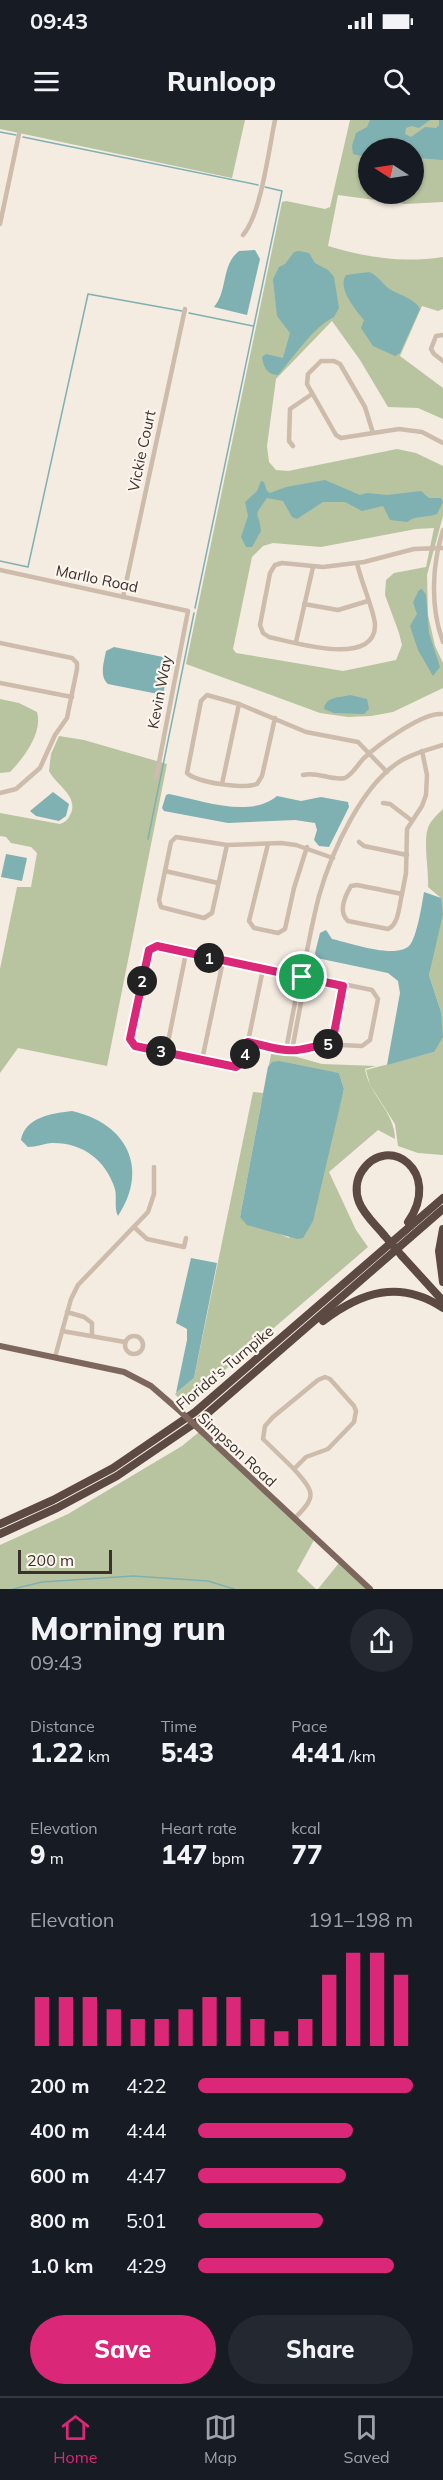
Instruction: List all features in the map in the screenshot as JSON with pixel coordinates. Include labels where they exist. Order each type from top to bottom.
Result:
[{"type":"highway","points":[[374,1258],[417,1212],[425,1195],[424,1179],[420,1171],[408,1160],[398,1156],[381,1157],[373,1161],[360,1175],[357,1185],[360,1204],[384,1235],[402,1256],[443,1301]]},
{"type":"highway","name":"Florida's Turnpike","points":[[0,1524],[84,1484],[168,1432],[223,1390],[443,1198]]},
{"type":"highway","name":"Florida's Turnpike","points":[[0,1534],[88,1492],[147,1457],[201,1419],[443,1209]]},
{"type":"highway","points":[[443,1229],[439,1258],[443,1282]]},
{"type":"highway","points":[[278,1354],[337,1310],[366,1295],[386,1292],[407,1293],[428,1299],[443,1308]]},
{"type":"main road","name":"Simpson Road","points":[[0,1346],[106,1367],[138,1378],[151,1386],[370,1589]]},
{"type":"street","points":[[243,235],[249,229],[259,196],[275,120]]},
{"type":"street","points":[[0,224],[20,134]]},
{"type":"street","name":"Vickie Court","points":[[123,597],[185,309]]},
{"type":"street","points":[[443,334],[436,336],[431,349],[443,361]]},
{"type":"street","points":[[373,433],[365,407],[340,364],[334,361],[321,361],[308,374],[307,384],[336,435],[341,438],[410,429],[443,442]]},
{"type":"street","points":[[292,446],[289,441],[290,409],[312,394]]},
{"type":"street","points":[[443,530],[434,586],[436,610],[443,642]]},
{"type":"street","points":[[357,563],[375,627],[371,639],[364,646],[342,650],[269,637],[263,633],[260,625],[270,573],[275,565],[282,563],[313,567],[357,563],[406,551],[440,549]]},
{"type":"street","points":[[296,642],[313,567]]},
{"type":"street","name":"Marllo Road","points":[[0,570],[188,611]]},
{"type":"street","points":[[304,604],[338,610],[368,601]]},
{"type":"street","name":"Kevin Way","points":[[156,778],[188,611]]},
{"type":"street","points":[[0,643],[72,658],[77,669],[67,718],[55,735],[40,768],[16,789],[0,793]]},
{"type":"street","points":[[0,683],[72,698]]},
{"type":"street","points":[[275,718],[260,781],[254,785],[222,783],[192,777],[188,773],[187,768],[203,697],[213,695],[275,718],[306,732],[358,742],[387,772]]},
{"type":"street","points":[[222,783],[239,704]]},
{"type":"street","points":[[303,775],[311,773],[338,778],[347,777],[369,754],[394,735],[428,717],[441,714]]},
{"type":"street","points":[[286,1050],[319,896],[333,858],[359,806],[372,787],[402,760],[443,745]]},
{"type":"street","points":[[402,894],[357,885],[351,886],[342,911],[344,917],[348,921],[388,929],[395,924],[402,894],[407,855],[406,835],[411,820],[422,806],[426,795],[427,775],[422,751]]},
{"type":"street","points":[[383,803],[390,804],[411,820]]},
{"type":"street","points":[[227,845],[212,914],[204,918],[161,907],[159,900],[171,842],[176,837],[227,845],[281,843],[307,847],[333,858]]},
{"type":"street","points":[[359,842],[364,846],[407,855]]},
{"type":"street","points":[[268,844],[249,921],[254,928],[278,933],[285,928],[307,847]]},
{"type":"street","points":[[165,872],[219,883]]},
{"type":"street","points":[[248,1042],[286,1050],[300,1050],[318,1044],[362,1046],[370,1040],[378,999],[372,990],[343,986],[157,946],[149,950],[131,1043],[135,1046],[236,1067],[241,1066],[263,969]]},
{"type":"street","points":[[166,1052],[186,953]]},
{"type":"street","points":[[202,1060],[223,961]]},
{"type":"street","points":[[286,1050],[293,1045],[306,981],[302,977]]},
{"type":"street","points":[[332,1044],[343,986]]},
{"type":"street","points":[[292,1014],[298,1016]]},
{"type":"street","points":[[55,1357],[67,1311],[78,1285],[148,1212],[152,1202],[154,1167]]},
{"type":"street","points":[[134,1227],[147,1239],[184,1247],[186,1238]]},
{"type":"street","points":[[67,1311],[89,1319],[92,1323],[92,1336]]},
{"type":"street","points":[[62,1331],[125,1342]]},
{"type":"street","points":[[136,1336],[142,1341],[143,1347],[136,1354],[130,1353],[125,1349],[125,1342],[128,1338],[136,1336]]},
{"type":"street","points":[[294,1470],[306,1457],[328,1449],[354,1422],[356,1411],[354,1406],[327,1377],[318,1380],[266,1426],[262,1439],[310,1488],[312,1496],[310,1503],[294,1519]]},
{"type":"green space","points":[[0,120],[245,120],[232,178],[0,129]]},
{"type":"green space","points":[[350,120],[443,120],[443,202],[424,203],[424,138],[358,138],[358,198],[338,195],[328,246],[357,254],[385,258],[413,260],[443,257],[443,309],[438,311],[422,306],[400,356],[443,388],[443,419],[418,408],[388,407],[360,360],[332,321],[276,379],[267,446],[269,462],[276,470],[288,471],[397,449],[416,453],[443,466],[443,516],[427,575],[428,615],[435,646],[443,663],[443,688],[393,712],[371,716],[348,717],[320,713],[186,664],[282,202],[325,209],[330,207]],"holes":[[[434,528],[426,567],[394,573],[386,580],[385,595],[402,645],[396,660],[343,671],[236,653],[233,649],[252,557],[263,546],[273,543],[321,547],[416,529]]]},
{"type":"green space","points":[[0,699],[19,703],[37,712],[38,720],[35,736],[21,760],[10,772],[0,773]]},
{"type":"green space","points":[[59,736],[84,740],[167,764],[107,1066],[18,1048],[0,1073],[0,969],[17,887],[31,887],[37,853],[31,847],[11,843],[6,837],[0,836],[0,813],[60,824],[65,822],[72,809],[72,802],[49,771],[51,754]]},
{"type":"green space","points":[[443,809],[443,1155],[418,1153],[398,1146],[395,1124],[370,1085],[366,1070],[434,1052],[441,1012],[429,975],[441,898],[428,887],[426,840],[429,825]]},
{"type":"green space","points":[[272,1050],[322,1064],[376,1066],[365,1069],[367,1078],[391,1120],[395,1139],[378,1130],[329,1172],[356,1230],[368,1247],[211,1382],[182,1402],[175,1394],[194,1378],[253,1092],[263,1093],[240,1217],[289,1238],[332,1134],[344,1089],[339,1073],[268,1067]]},
{"type":"green space","points":[[199,1432],[314,1540],[297,1571],[316,1589],[0,1589],[0,1545],[68,1514],[182,1446]]},
{"type":"green space","points":[[339,1563],[367,1589],[318,1589]]},
{"type":"water","points":[[370,120],[430,120],[419,128],[412,126],[406,128],[405,134],[411,137],[425,127],[436,128],[439,120],[443,120],[443,160],[424,158],[424,138],[358,138],[358,155],[353,154],[352,146],[356,133],[367,127]]},
{"type":"water","points":[[255,250],[260,259],[247,315],[214,307],[233,257],[239,251]]},
{"type":"water","points":[[294,252],[309,253],[315,263],[328,270],[334,277],[339,308],[334,317],[311,335],[278,375],[274,375],[266,369],[262,357],[266,354],[283,358],[290,333],[277,316],[273,279],[279,267],[285,264]]},
{"type":"water","points":[[369,272],[391,290],[415,303],[420,309],[400,353],[395,356],[373,346],[361,328],[364,320],[345,292],[346,275]]},
{"type":"water","points":[[325,480],[360,495],[421,491],[429,498],[441,498],[443,502],[437,514],[414,518],[407,522],[390,520],[383,506],[362,511],[345,502],[323,502],[297,519],[292,517],[283,501],[267,498],[257,514],[261,531],[252,547],[246,547],[241,537],[248,516],[245,502],[257,491],[261,481],[270,493],[286,487]]},
{"type":"water","points":[[422,589],[426,595],[429,633],[440,667],[433,676],[418,650],[410,626],[417,614],[413,602],[419,590]]},
{"type":"water","points":[[114,647],[168,658],[170,661],[163,695],[108,684],[103,673],[103,664],[106,651]]},
{"type":"water","points":[[350,695],[367,699],[369,709],[364,714],[334,713],[324,709],[330,700]]},
{"type":"water","points":[[53,792],[69,804],[66,816],[59,821],[36,816],[30,811]]},
{"type":"water","points":[[166,795],[224,806],[253,806],[266,803],[277,796],[301,801],[321,797],[348,802],[349,807],[329,847],[319,846],[314,840],[317,830],[315,823],[295,820],[228,823],[164,811],[162,808]]},
{"type":"water","points":[[6,854],[27,858],[22,881],[1,877]]},
{"type":"water","points":[[424,892],[441,898],[443,914],[429,975],[441,1012],[443,1037],[434,1052],[387,1065],[400,993],[398,981],[388,973],[317,958],[315,953],[320,933],[326,930],[332,939],[383,951],[402,950],[412,942],[417,929]]},
{"type":"water","points":[[279,1061],[339,1073],[344,1089],[313,1221],[303,1238],[297,1239],[247,1225],[240,1217],[268,1067],[272,1062]]},
{"type":"water","points":[[72,1111],[91,1117],[106,1126],[119,1137],[127,1150],[132,1165],[132,1181],[118,1216],[115,1189],[106,1169],[99,1161],[82,1149],[73,1146],[51,1143],[28,1147],[21,1140],[28,1126],[34,1121],[49,1115]]},
{"type":"water","points":[[191,1258],[217,1263],[194,1378],[176,1393],[187,1340],[187,1329],[176,1323]]},
{"type":"waterway","points":[[0,132],[16,135]]},
{"type":"waterway","points":[[23,137],[258,185]]},
{"type":"waterway","points":[[195,608],[282,191],[265,187]]},
{"type":"waterway","points":[[0,561],[28,567],[88,294],[182,311]]},
{"type":"waterway","points":[[189,313],[253,326]]},
{"type":"waterway","points":[[148,839],[194,613]]},
{"type":"waterway","points":[[13,1589],[42,1582],[133,1576],[208,1581],[234,1589]]},
{"type":"route","points":[[157,946],[302,977],[343,986],[332,1044],[318,1044],[300,1050],[286,1050],[248,1042],[244,1061],[241,1066],[236,1067],[135,1046],[131,1043],[149,950],[152,947],[157,946]]}]
